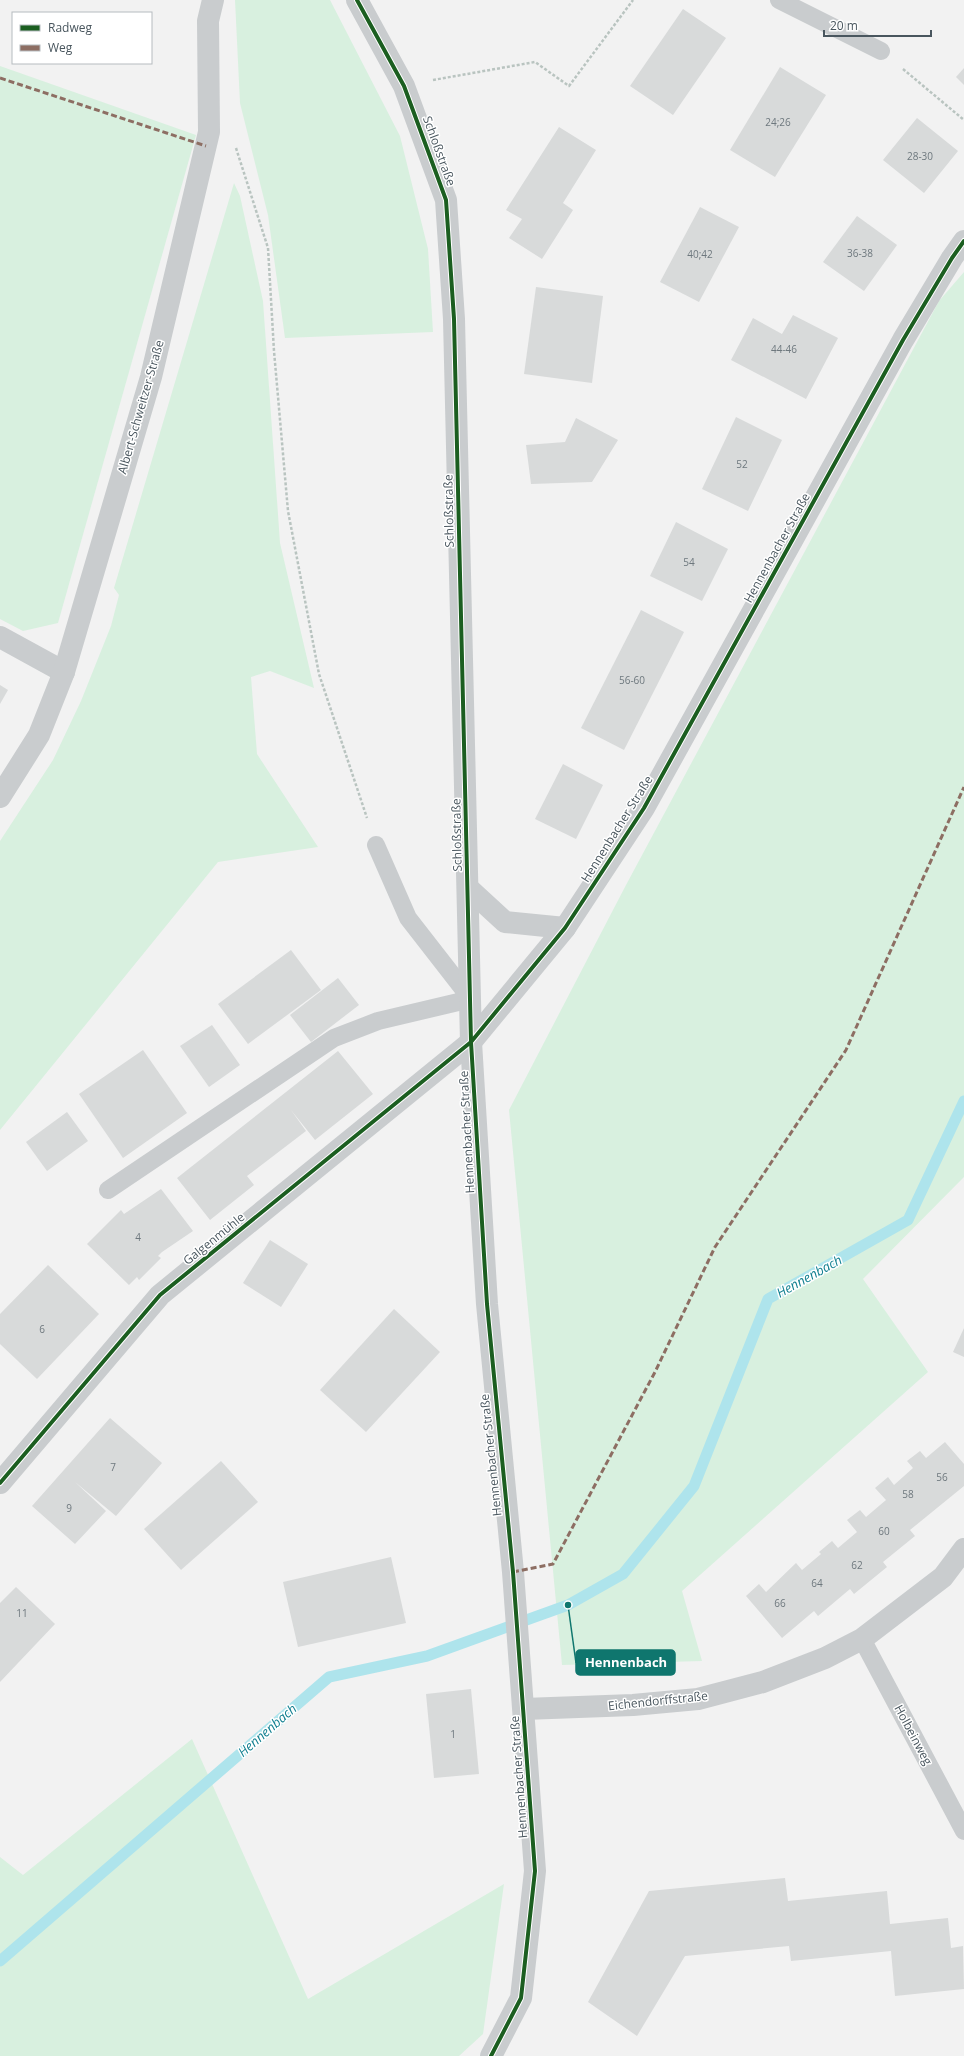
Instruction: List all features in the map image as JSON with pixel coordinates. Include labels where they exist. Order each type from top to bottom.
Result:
[{"type":"street","name":"Albert-Schweitzer-Straße","points":[[0,797],[39,734],[64,672],[151,377],[209,132],[208,21],[213,0]]},
{"type":"street","name":"Schloßstraße","points":[[357,0],[404,86],[446,200],[454,319],[471,1042]]},
{"type":"street","name":"Hennenbacher Straße","points":[[491,2056],[521,1998],[535,1871],[524,1709],[487,1304],[471,1042],[566,928],[644,808],[903,340],[952,258],[964,241]]},
{"type":"street","points":[[0,637],[64,672]]},
{"type":"street","points":[[468,888],[505,922],[566,928]]},
{"type":"street","name":"Galgenmühle","points":[[0,1483],[160,1295],[471,1042]]},
{"type":"street","name":"Eichendorffstraße","points":[[524,1709],[633,1705],[698,1699],[763,1682],[825,1658],[862,1639],[943,1577],[964,1550]]},
{"type":"lane","points":[[779,0],[881,51]]},
{"type":"lane","points":[[108,1190],[334,1038],[378,1021],[471,999],[408,918],[376,845]]},
{"type":"lane","name":"Holbeinweg","points":[[862,1639],[964,1830]]},
{"type":"path","points":[[404,86],[534,62],[569,86],[633,0]]},
{"type":"path","points":[[881,51],[964,120]]},
{"type":"path","points":[[209,132],[238,149],[268,248],[274,351],[288,511],[319,674],[376,845]]},
{"type":"green space","points":[[235,0],[330,0],[400,136],[428,249],[433,332],[285,338],[268,215],[240,103]]},
{"type":"green space","points":[[0,66],[196,135],[58,623],[23,631],[0,619]]},
{"type":"green space","points":[[234,183],[240,196],[263,301],[280,543],[314,688],[270,671],[251,677],[257,754],[318,847],[218,862],[0,1130],[0,841],[53,760],[81,701],[111,626],[119,595],[114,588]]},
{"type":"green space","points":[[964,272],[964,1177],[863,1279],[928,1372],[682,1591],[702,1661],[562,1665],[509,1110],[626,885],[939,301]]},
{"type":"green space","points":[[192,1739],[308,1999],[504,1884],[483,2034],[459,2056],[0,2056],[0,1857],[23,1875]]},
{"type":"building","points":[[683,9],[726,38],[673,115],[630,86]]},
{"type":"building","points":[[780,67],[826,95],[775,177],[730,150]]},
{"type":"building","points":[[964,68],[964,85],[956,77]]},
{"type":"building","points":[[917,118],[958,151],[924,193],[883,160]]},
{"type":"building","points":[[559,127],[596,150],[563,203],[573,210],[542,259],[509,238],[522,219],[506,210]]},
{"type":"building","points":[[700,207],[739,227],[699,302],[660,282]]},
{"type":"building","points":[[857,216],[897,245],[864,291],[823,262]]},
{"type":"building","points":[[536,287],[603,296],[592,383],[524,374]]},
{"type":"building","points":[[793,315],[838,338],[806,399],[731,360],[753,318],[782,334]]},
{"type":"building","points":[[736,417],[782,440],[748,511],[702,489]]},
{"type":"building","points":[[576,418],[618,440],[592,482],[531,484],[526,445],[565,442]]},
{"type":"building","points":[[676,522],[728,549],[702,601],[650,576]]},
{"type":"building","points":[[641,610],[684,632],[624,750],[581,728]]},
{"type":"building","points":[[0,685],[8,690],[0,704]]},
{"type":"building","points":[[563,764],[603,785],[576,839],[535,819]]},
{"type":"building","points":[[291,950],[321,990],[248,1044],[218,1004]]},
{"type":"building","points":[[338,978],[359,1005],[311,1042],[290,1015]]},
{"type":"building","points":[[212,1025],[240,1065],[209,1087],[180,1046]]},
{"type":"building","points":[[143,1050],[187,1113],[123,1158],[79,1094]]},
{"type":"building","points":[[338,1051],[373,1094],[315,1140],[291,1110],[306,1131],[247,1176],[254,1185],[210,1220],[177,1178]]},
{"type":"building","points":[[67,1112],[88,1141],[47,1171],[26,1142]]},
{"type":"building","points":[[161,1189],[193,1231],[162,1252],[158,1256],[161,1258],[139,1280],[137,1277],[129,1285],[87,1244],[121,1210],[124,1214]]},
{"type":"building","points":[[270,1240],[308,1264],[281,1307],[243,1283]]},
{"type":"building","points":[[48,1265],[99,1314],[37,1379],[0,1344],[0,1314]]},
{"type":"building","points":[[394,1309],[440,1352],[366,1432],[320,1390]]},
{"type":"building","points":[[964,1328],[964,1357],[953,1352]]},
{"type":"building","points":[[110,1418],[162,1463],[116,1516],[75,1482],[106,1511],[75,1544],[32,1506]]},
{"type":"building","points":[[945,1442],[964,1464],[964,1486],[910,1530],[915,1536],[883,1562],[887,1567],[854,1594],[850,1589],[818,1616],[814,1611],[782,1638],[746,1596],[759,1584],[766,1592],[796,1563],[802,1570],[821,1554],[819,1552],[832,1541],[838,1548],[857,1532],[847,1520],[860,1510],[866,1517],[886,1500],[875,1488],[888,1477],[894,1485],[913,1468],[907,1461],[920,1451],[926,1458]]},
{"type":"building","points":[[221,1461],[258,1502],[181,1570],[144,1529]]},
{"type":"building","points":[[391,1557],[406,1623],[298,1647],[283,1582]]},
{"type":"building","points":[[16,1587],[55,1624],[0,1682],[0,1603]]},
{"type":"building","points":[[471,1689],[479,1774],[434,1778],[426,1694]]},
{"type":"building","points":[[785,1878],[788,1901],[887,1891],[890,1924],[948,1918],[951,1948],[963,1946],[964,1989],[895,1996],[891,1951],[791,1961],[789,1946],[685,1956],[637,2036],[588,2002],[649,1891]]},
{"type":"waterway","name":"Hennenbach","points":[[0,1961],[329,1677],[427,1656],[568,1605],[623,1574],[694,1486],[768,1299],[908,1220],[964,1101]]},
{"type":"marked path","points":[[0,78],[206,146]]},
{"type":"marked path","points":[[513,1572],[553,1564],[655,1372],[715,1247],[846,1050],[964,787]]},
{"type":"cycle path","points":[[357,0],[404,86],[446,200],[454,319],[471,1042],[487,1304],[513,1572],[535,1871],[521,1998],[491,2056]]},
{"type":"cycle path","points":[[0,1483],[160,1295],[471,1042],[565,928],[644,808],[903,340],[952,258],[964,241]]},
{"type":"place","name":"Hennenbach","points":[[568,1605]]}]
